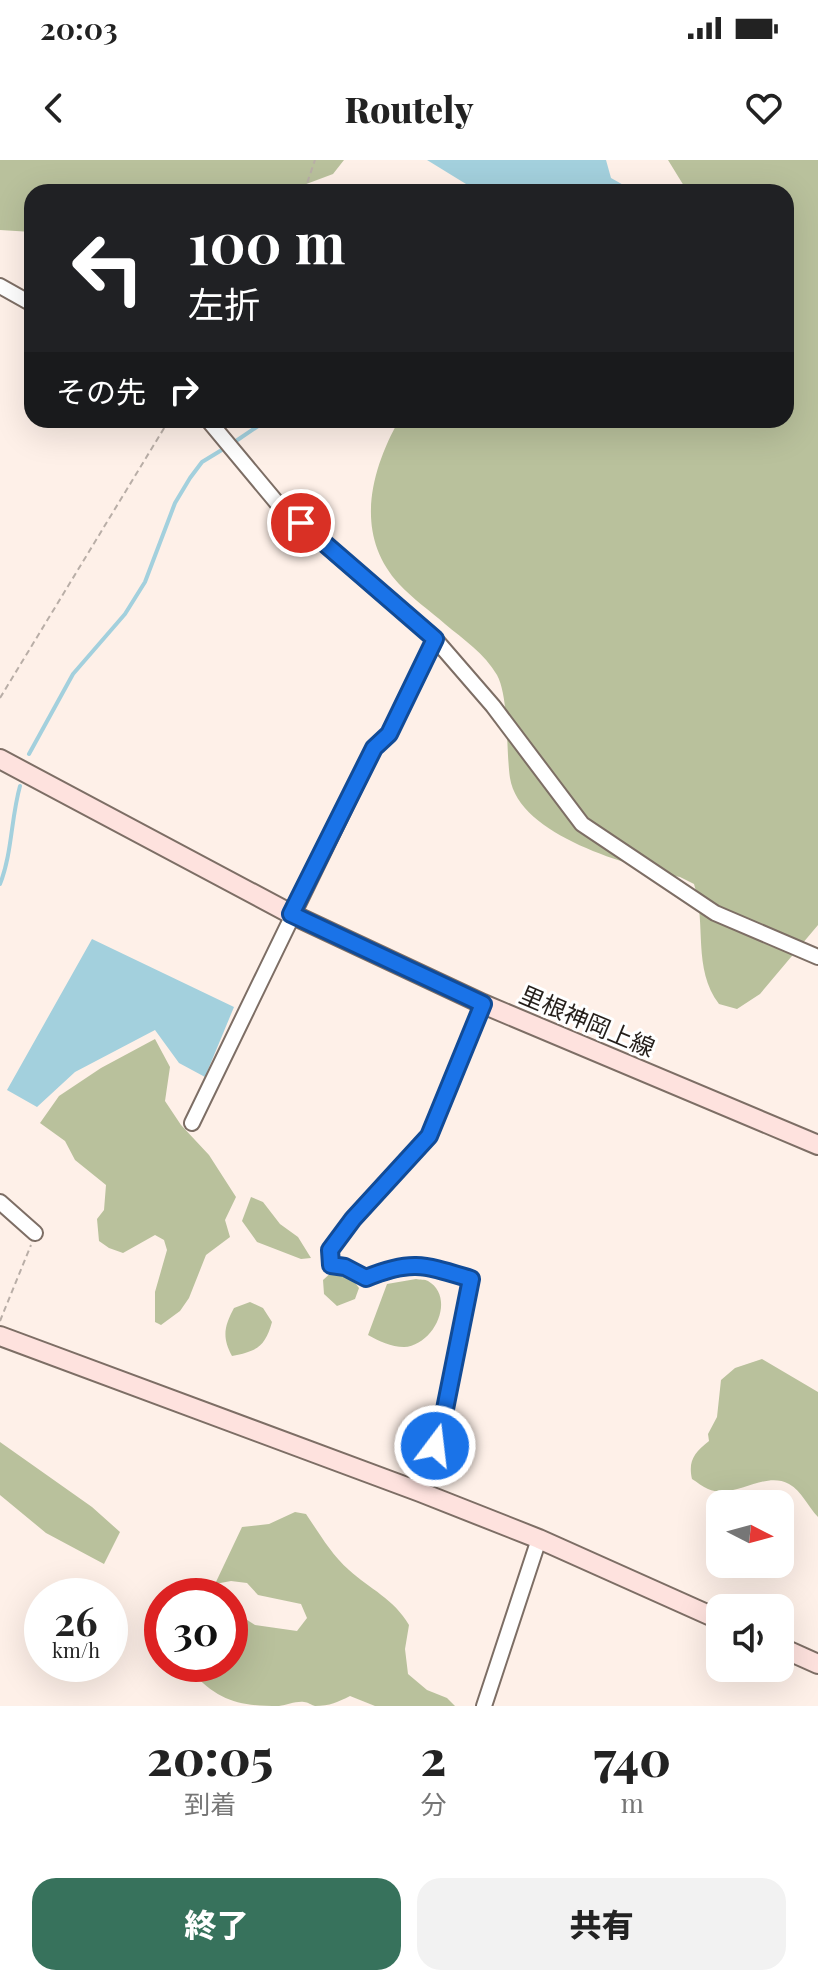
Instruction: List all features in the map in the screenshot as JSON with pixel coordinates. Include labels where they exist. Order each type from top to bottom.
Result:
[{"type":"main road","name":"里根神岡上線","points":[[0,759],[291,914],[483,1004],[818,1145]]},
{"type":"main road","points":[[0,1336],[420,1492],[539,1539],[706,1614]]},
{"type":"main road","points":[[794,1653],[818,1664]]},
{"type":"street","points":[[0,286],[24,300]]},
{"type":"street","points":[[215,428],[278,504],[435,639],[493,706],[582,824],[715,913],[818,957]]},
{"type":"street","points":[[192,1123],[374,748],[389,734],[435,639]]},
{"type":"street","points":[[420,1492],[442,1424],[471,1279],[424,1265],[394,1267],[366,1278],[345,1267],[331,1265],[330,1250],[353,1219],[429,1136],[483,1004]]},
{"type":"street","points":[[0,1202],[35,1233]]},
{"type":"street","points":[[484,1706],[539,1539]]},
{"type":"path","points":[[307,184],[315,160]]},
{"type":"path","points":[[0,698],[164,428]]},
{"type":"path","points":[[0,1321],[35,1233]]},
{"type":"green space","points":[[0,160],[344,160],[333,174],[306,184],[24,184],[24,232],[0,230]]},
{"type":"green space","points":[[668,160],[818,160],[818,925],[760,994],[737,1009],[719,1004],[706,976],[694,884],[580,845],[533,816],[518,798],[510,778],[505,710],[497,675],[473,647],[399,584],[385,565],[376,545],[372,524],[374,482],[395,428],[794,428],[794,184],[683,184]]},
{"type":"green space","points":[[155,1039],[170,1067],[165,1101],[181,1125],[209,1155],[236,1197],[225,1220],[230,1237],[206,1255],[189,1298],[180,1311],[161,1325],[155,1322],[155,1292],[167,1250],[164,1240],[155,1235],[123,1253],[99,1241],[97,1219],[104,1210],[106,1185],[75,1160],[65,1141],[40,1123],[59,1096],[101,1068]]},
{"type":"green space","points":[[251,1197],[263,1202],[280,1224],[298,1237],[311,1258],[301,1259],[257,1242],[242,1221]]},
{"type":"green space","points":[[345,1269],[359,1288],[355,1299],[337,1306],[324,1294],[323,1280],[333,1271]]},
{"type":"green space","points":[[416,1279],[428,1281],[436,1288],[440,1298],[441,1308],[433,1329],[425,1338],[404,1347],[390,1345],[368,1335],[387,1284]]},
{"type":"green space","points":[[250,1302],[263,1308],[272,1322],[259,1346],[232,1356],[226,1337],[228,1321],[234,1308]]},
{"type":"green space","points":[[762,1359],[818,1392],[818,1517],[789,1484],[770,1480],[732,1490],[714,1490],[692,1479],[693,1458],[709,1441],[708,1434],[717,1417],[721,1380],[735,1368]]},
{"type":"green space","points":[[0,1442],[92,1507],[120,1532],[104,1564],[46,1533],[0,1495]]},
{"type":"green space","points":[[295,1512],[306,1514],[343,1564],[389,1601],[409,1625],[405,1649],[408,1674],[427,1690],[447,1698],[455,1706],[375,1706],[350,1696],[320,1706],[307,1702],[279,1706],[252,1705],[230,1700],[202,1682],[248,1682],[248,1621],[255,1625],[297,1631],[307,1618],[301,1604],[258,1595],[248,1584],[248,1578],[218,1578],[242,1527],[269,1524]]},
{"type":"water","points":[[427,160],[606,160],[611,178],[622,184],[466,184]]},
{"type":"water","points":[[92,939],[234,1007],[205,1077],[179,1063],[155,1030],[75,1072],[37,1107],[7,1090]]},
{"type":"waterway","points":[[233,443],[255,428]]},
{"type":"waterway","points":[[29,754],[73,674],[125,614],[145,582],[175,503],[190,478],[202,462],[225,448]]},
{"type":"waterway","points":[[0,884],[20,786]]},
{"type":"route","points":[[301,523],[435,639],[389,734],[374,748],[291,914],[483,1004],[429,1136],[353,1219],[330,1250],[331,1265],[345,1267],[366,1278],[394,1267],[424,1265],[471,1279],[435,1446]]}]
